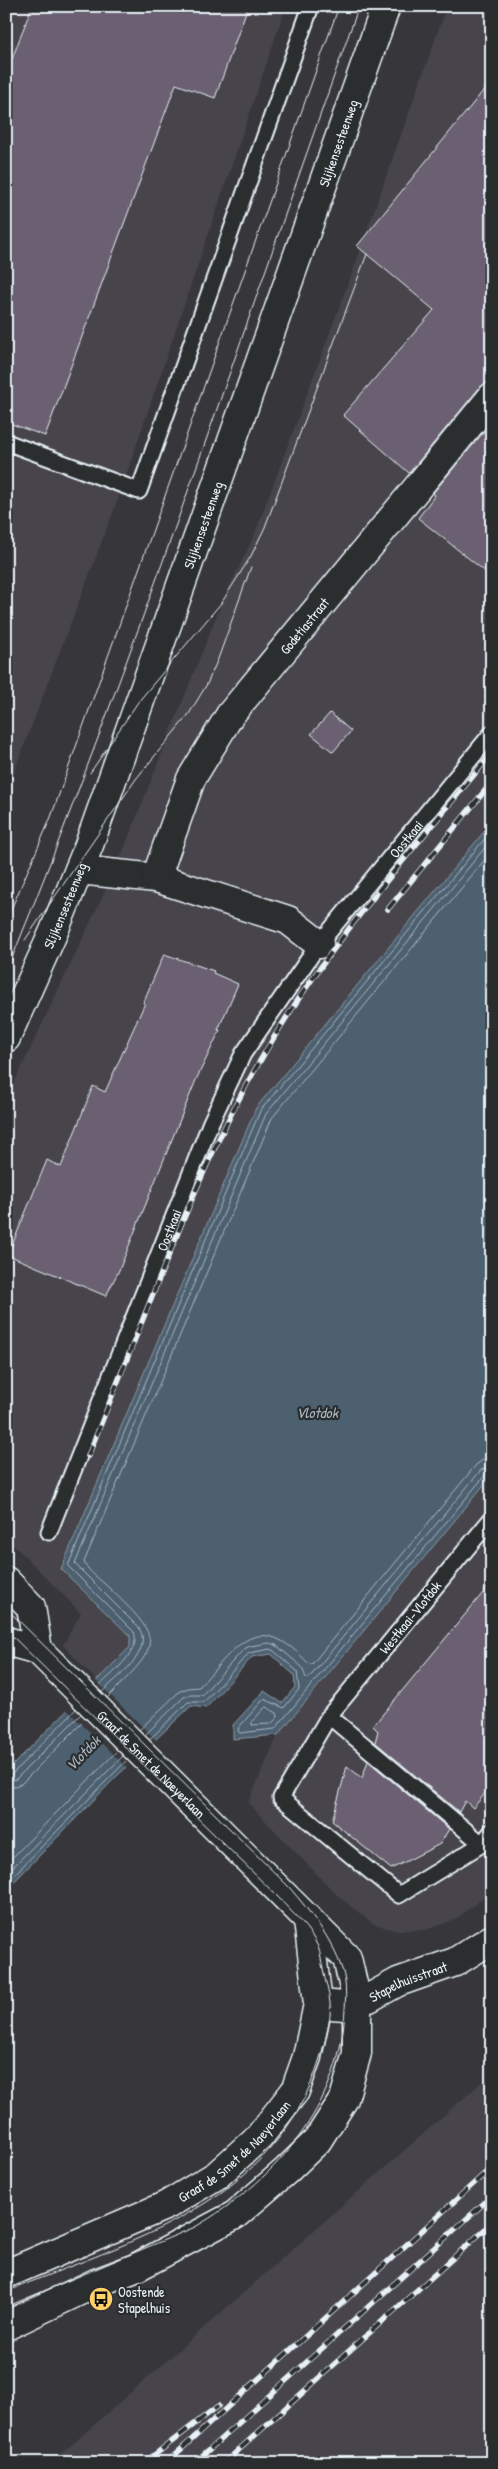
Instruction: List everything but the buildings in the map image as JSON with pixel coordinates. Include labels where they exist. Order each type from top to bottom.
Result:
[{"type":"street","name":"Slijkensesteenweg","points":[[6,1038],[32,983],[79,870],[386,6]]},
{"type":"street","name":"Godetiastraat","points":[[156,878],[191,780],[230,715],[492,396]]},
{"type":"street","points":[[79,870],[156,878],[288,920],[320,944]]},
{"type":"street","points":[[6,1582],[31,1607],[38,1650]]},
{"type":"street","name":"Graaf de Smet de Naeyerlaan","points":[[6,1641],[38,1650],[348,1958],[358,2001],[357,2053],[344,2099],[317,2141],[286,2171],[235,2215],[135,2268],[6,2326]]},
{"type":"street","name":"Graaf de Smet de Naeyerlaan","points":[[6,2274],[167,2204],[217,2175],[259,2137],[295,2091],[307,2057],[318,2004],[308,1920]]},
{"type":"street","name":"Stapelhuisstraat","points":[[318,2004],[346,2006],[369,1998],[398,1982],[455,1962],[492,1939]]},
{"type":"lane","points":[[6,442],[139,491],[311,6]]},
{"type":"lane","name":"Oostkaai","points":[[49,1532],[215,1114],[243,1054],[320,944],[492,733]]},
{"type":"lane","name":"Westkaai-Vlotdok","points":[[482,1844],[400,1894],[281,1798],[329,1716],[492,1518]]},
{"type":"lane","points":[[329,1716],[482,1844],[492,1831]]},
{"type":"shaded area","points":[[6,6],[286,6],[118,499],[6,793]]},
{"type":"shaded area","points":[[447,6],[492,6],[492,822],[256,1108],[61,1568],[130,1636],[130,1647],[97,1681],[63,1645],[81,1613],[6,1537],[6,1100],[118,864],[222,602],[254,536],[361,249],[357,246],[365,236]]},
{"type":"shaded area","points":[[492,1475],[492,1891],[456,1919],[426,1930],[393,1930],[372,1923],[337,1895],[248,1803],[278,1735]]},
{"type":"shaded area","points":[[492,2073],[492,2463],[51,2463]]},
{"type":"water","name":"Vlotdok","points":[[492,822],[492,1475],[278,1735],[233,1739],[233,1725],[264,1691],[282,1703],[295,1687],[294,1675],[271,1654],[252,1657],[206,1708],[191,1706],[116,1777],[6,1890],[6,1772],[130,1647],[130,1636],[61,1569],[256,1108]]},
{"type":"pier","points":[[95,1680],[158,1742],[128,1769],[66,1709]]},
{"type":"tram line","points":[[6,921],[51,817],[339,6]]},
{"type":"tram line","points":[[6,973],[100,734],[188,492],[359,6]]},
{"type":"tram line","points":[[90,773],[138,702],[222,602],[251,556],[265,527],[367,254]]},
{"type":"tram line","points":[[25,940],[136,779],[189,714],[207,684],[218,659],[251,567]]},
{"type":"tram line","points":[[6,1608],[289,1887],[313,1916],[332,1946],[344,1975],[346,1996],[344,2023],[338,2056],[327,2087],[313,2116],[295,2142],[273,2167],[249,2189],[195,2227],[6,2307]]},
{"type":"tram line","points":[[6,1630],[278,1897],[306,1927],[319,1950],[329,1995],[330,2010],[328,2030],[320,2058],[299,2108],[270,2149],[234,2182],[193,2210],[149,2234],[6,2292]]},
{"type":"railway","points":[[88,1456],[196,1189],[232,1111],[260,1061],[312,980],[369,902],[492,753]]},
{"type":"railway","points":[[388,909],[492,782]]},
{"type":"railway","points":[[166,2463],[492,2167]]},
{"type":"railway","points":[[194,2463],[492,2196]]},
{"type":"railway","points":[[224,2463],[492,2223]]},
{"type":"railway","points":[[144,2463],[218,2406]]},
{"type":"place","name":"Oostende Stapelhuis","points":[[101,2299]]}]
